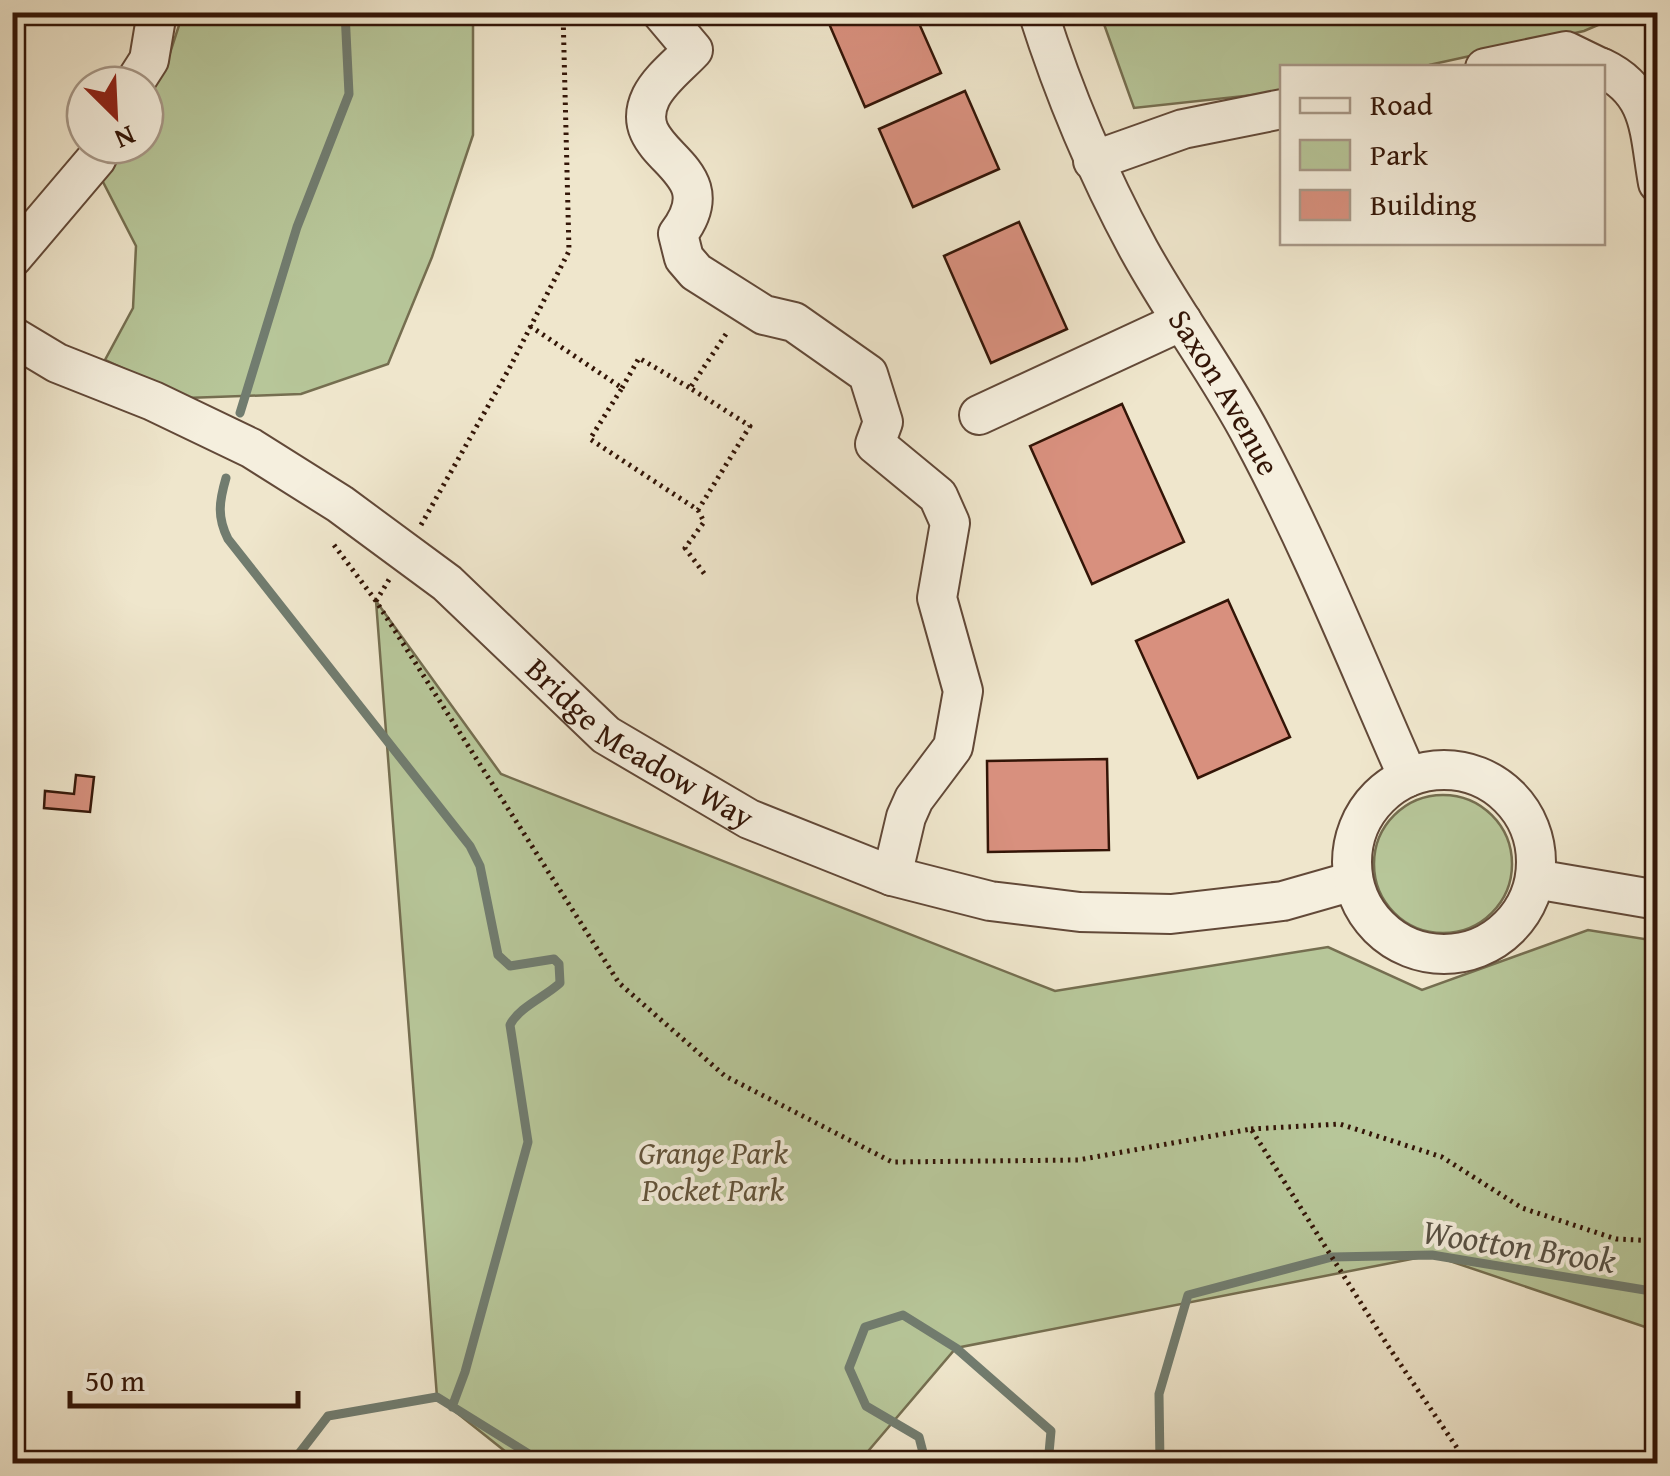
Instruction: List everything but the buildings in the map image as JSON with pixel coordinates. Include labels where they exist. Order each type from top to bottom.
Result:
[{"type":"street","points":[[146,65],[157,12]]},
{"type":"street","points":[[661,12],[694,50],[652,96],[647,110],[655,142],[692,187],[695,204],[678,234],[684,258],[696,272],[746,304],[764,315],[794,322],[868,374],[883,422],[875,444],[938,496],[950,523],[937,598],[963,691],[958,727],[954,747],[914,799],[892,876]]},
{"type":"street","name":"Saxon Avenue","points":[[1038,12],[1067,103],[1093,160],[1140,252],[1252,436],[1294,520],[1408,777]]},
{"type":"street","points":[[1500,65],[1566,51],[1596,65]]},
{"type":"street","points":[[1605,69],[1622,77],[1640,96],[1658,183]]},
{"type":"street","points":[[1093,160],[1184,128],[1280,108]]},
{"type":"street","points":[[12,258],[91,165]]},
{"type":"street","points":[[979,414],[1182,321]]},
{"type":"street","name":"Bridge Meadow Way","points":[[12,336],[57,362],[153,401],[251,448],[340,504],[447,583],[606,735],[750,819],[892,876],[990,900],[1080,912],[1171,914],[1282,901],[1353,881]]},
{"type":"street","points":[[1445,769],[1477,775],[1513,800],[1530,827],[1536,879],[1516,920],[1488,943],[1457,954],[1409,948],[1382,931],[1362,906],[1353,881],[1354,840],[1367,810],[1382,793],[1408,777],[1445,769]]},
{"type":"street","points":[[1536,879],[1658,900]]},
{"type":"path","points":[[563,12],[569,251],[376,601],[618,984],[724,1076],[892,1162],[1078,1160],[1252,1129],[1340,1124],[1442,1156],[1522,1208],[1616,1239],[1658,1240]]},
{"type":"path","points":[[690,388],[746,304]]},
{"type":"path","points":[[530,326],[622,388]]},
{"type":"path","points":[[698,510],[750,426],[639,358],[590,438],[698,510],[704,522],[685,548],[706,576]]},
{"type":"path","points":[[1252,1129],[1388,1346],[1468,1464]]},
{"type":"green space","points":[[183,13],[468,13],[473,26],[473,135],[432,257],[388,364],[301,394],[186,398],[105,360],[133,308],[136,246],[101,178],[108,165],[165,165],[163,65]]},
{"type":"green space","points":[[1100,13],[1626,13],[1584,31],[1429,65],[1280,65],[1280,92],[1134,108]]},
{"type":"green space","name":"Grange Park Pocket Park","points":[[376,601],[501,774],[1055,991],[1328,947],[1422,990],[1588,930],[1657,941],[1657,1331],[1432,1255],[956,1348],[858,1463],[520,1463],[437,1397]]},
{"type":"green space","points":[[1443,795],[1470,800],[1492,815],[1507,837],[1512,864],[1507,891],[1492,913],[1470,928],[1443,933],[1416,928],[1394,913],[1379,891],[1374,864],[1379,837],[1394,815],[1416,800]]},
{"type":"waterway","points":[[240,413],[297,227],[349,94],[345,12]]},
{"type":"waterway","points":[[226,478],[220,509],[228,539],[470,846],[480,866],[498,955],[510,966],[554,959],[559,964],[560,983],[526,1007],[510,1025],[528,1142],[452,1407]]},
{"type":"waterway","name":"Wootton Brook","points":[[1160,1464],[1159,1394],[1188,1295],[1332,1257],[1432,1255],[1651,1291],[1658,1297]]},
{"type":"waterway","name":"Wootton Brook","points":[[926,1464],[919,1437],[866,1406],[849,1368],[865,1327],[903,1315],[956,1348],[1051,1431],[1048,1464]]},
{"type":"waterway","name":"Wootton Brook","points":[[291,1464],[328,1416],[437,1397],[545,1464]]}]
